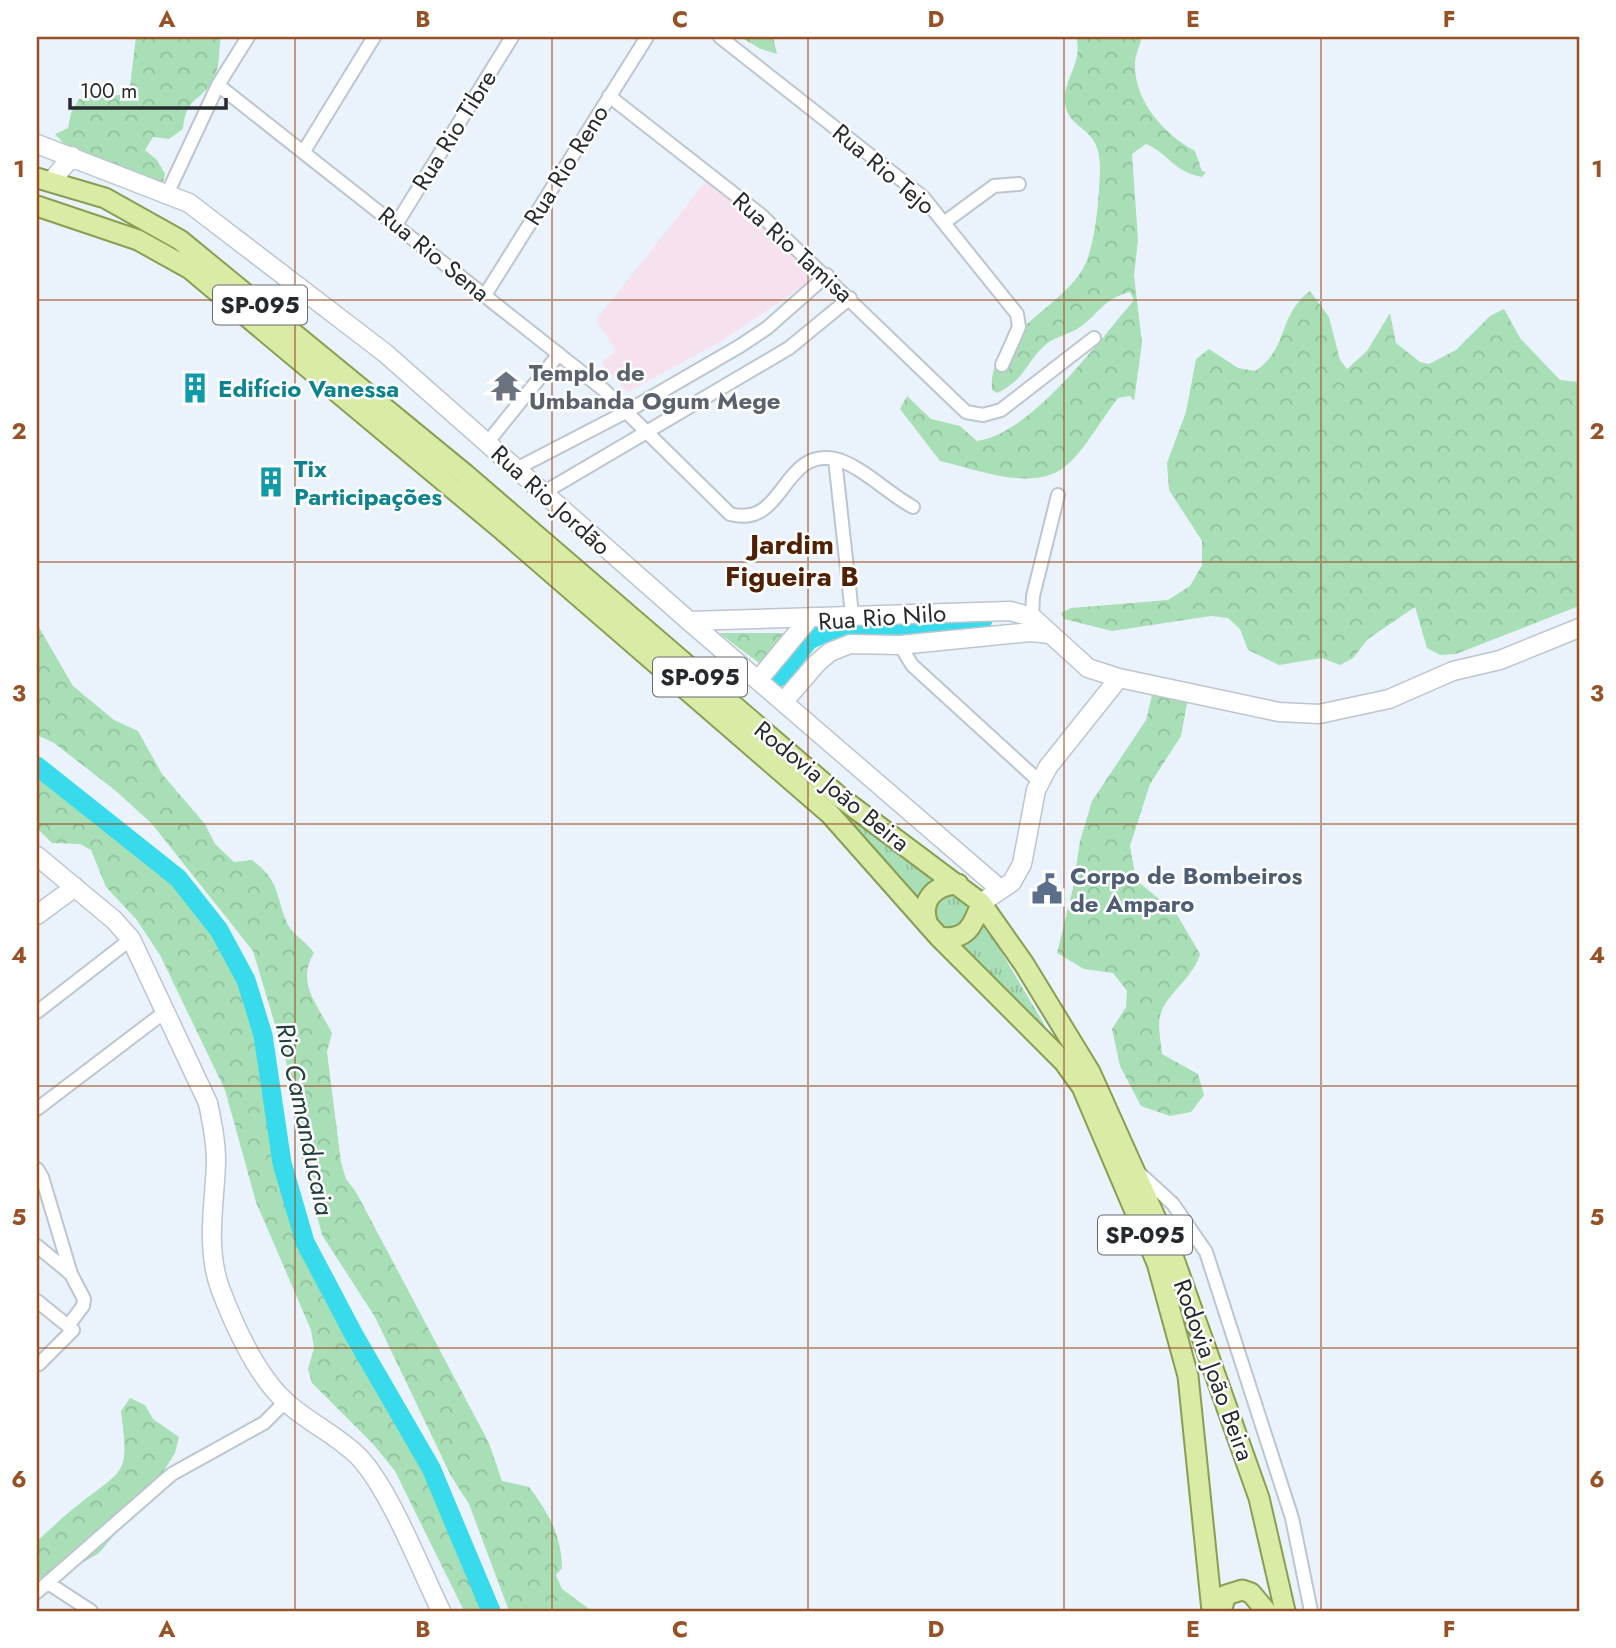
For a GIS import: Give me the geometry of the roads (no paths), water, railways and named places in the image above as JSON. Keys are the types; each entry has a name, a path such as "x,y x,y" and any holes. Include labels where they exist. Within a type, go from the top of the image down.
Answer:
{"main road":[{"name":"Rodovia João Beira","path":"48,178 105,198 180,240 465,474 841,798 981,903 1024,964 1090,1072 1174,1259 1259,1498 1285,1611"},
{"path":"37,204 48,178"},
{"name":"Rodovia João Beira","path":"37,204 138,240 190,269 501,529 830,814 933,931 1064,1062 1082,1087 1157,1263 1188,1376 1212,1611"},
{"path":"958,884 938,888 929,896 925,906 933,931 959,937 968,932 975,924 981,903"},
{"path":"1221,1611 1227,1595 1242,1590 1251,1593 1266,1611"}],"street":[{"path":"168,192 218,85 248,37"},
{"path":"304,151 374,37"},
{"name":"Rua Rio Tibre","path":"397,223 512,37"},
{"name":"Rua Rio Reno","path":"485,295 647,37"},
{"name":"Rua Rio Tejo","path":"720,37 923,197 945,222 1017,314 1019,327 1002,365"},
{"name":"Rua Rio Sena","path":"218,85 397,223 559,354 626,412 730,514 744,518 757,516 769,506 790,477 804,466 817,460 835,459"},
{"name":"Rua Rio Tamisa","path":"609,96 761,215 827,275 966,412 983,415 1001,410 1094,338"},
{"name":"Rua Rio Jordão","path":"37,144 168,192 189,203 386,353 689,621 1000,889"},
{"path":"37,151 45,156 48,178"},
{"path":"48,178 72,156"},
{"path":"945,222 994,186 1019,184"},
{"path":"516,469 626,412 767,328 827,275"},
{"path":"543,493 644,431 789,348 850,298"},
{"path":"487,443 559,354"},
{"path":"835,459 858,470 913,508"},
{"path":"835,459 852,614"},
{"path":"1032,624 1034,596 1058,495"},
{"name":"Rua Rio Nilo","path":"759,679 808,620 852,614 1010,611 1032,624"},
{"path":"689,621 808,620"},
{"path":"784,701 830,652 850,644 900,645 1032,624 1050,634 1088,668 1119,678 1279,712 1319,714 1389,699 1454,671 1500,660 1579,628"},
{"path":"900,645 912,665 1040,782"},
{"path":"981,903 1012,882 1022,864 1040,782 1048,767 1119,678"},
{"path":"41,866 75,887 131,939 208,1103 214,1128 216,1162 211,1210 213,1250 219,1286 259,1367 285,1402 359,1457 379,1484 441,1611"},
{"path":"37,915 75,887"},
{"path":"37,1012 131,939"},
{"path":"37,1109 166,1011"},
{"path":"1132,1166 1173,1204 1206,1252 1292,1518 1311,1611"},
{"path":"39,1175 71,1274 84,1299 83,1306 68,1326"},
{"path":"37,1247 71,1274"},
{"path":"37,1301 73,1330 37,1363"},
{"path":"37,1592 172,1474 264,1423 285,1402"},
{"path":"48,1583 91,1611"}],"waterway":[{"path":"780,677 809,640 831,630 983,620"},
{"name":"Rio Camanducaia","path":"37,766 178,878 219,930 246,980 263,1035 282,1163 305,1242 354,1335 431,1468 491,1611"}],"place":[{"name":"Templo de Umbanda Ogum Mege","path":"506,386"},
{"name":"Edifício Vanessa","path":"195,388"},
{"name":"Tix Participações","path":"271,482"},
{"name":"Corpo de Bombeiros de Amparo","path":"1047,889"}],"district":[{"name":"Jardim Figueira B","path":"792,560"}]}
